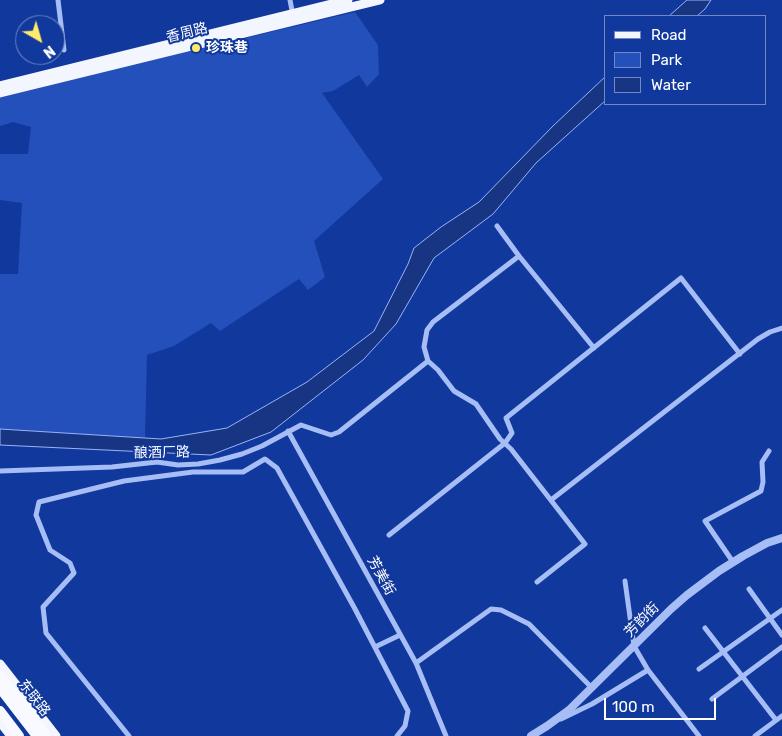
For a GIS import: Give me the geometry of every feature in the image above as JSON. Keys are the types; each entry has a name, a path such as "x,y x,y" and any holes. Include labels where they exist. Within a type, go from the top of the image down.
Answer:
{"highway":[{"name":"东联路","path":"0,676 46,736"},
{"path":"2,694 36,711"},
{"path":"2,694 28,736"},
{"path":"2,694 37,736"},
{"path":"0,711 19,736"}],"main road":[{"name":"香周路","path":"0,93 294,17 348,0"},
{"name":"香周路","path":"0,86 294,17 380,0"},
{"path":"0,664 56,736"},
{"path":"0,722 11,736"}],"street":[{"path":"58,0 60,15"},
{"path":"290,0 294,17"},
{"path":"497,226 594,348"},
{"path":"520,256 432,322 427,330 424,347 428,361 438,370 454,392 476,404 500,439 511,449 585,544 537,582"},
{"path":"389,535 505,444 512,433 506,418 681,278 740,354"},
{"path":"551,500 758,339 782,328"},
{"path":"288,431 301,425 331,435 339,432 428,361"},
{"name":"酿酒厂路","path":"0,471 112,467 157,462 178,465 198,464 242,454 262,446 288,431"},
{"name":"芳美街","path":"288,431 416,663 446,736"},
{"path":"733,562 705,521 761,491 763,482 762,462 769,451"},
{"path":"129,736 46,633 43,607 74,573 70,563 50,550 36,515 39,502 124,481 193,472 243,472 266,459 277,468 408,711 405,726 397,736"},
{"name":"芳韵街","path":"531,736 569,710 671,609 702,583 733,562 782,538"},
{"path":"625,581 634,646 648,670 699,736"},
{"path":"749,590 782,635"},
{"path":"416,663 491,609 501,610 529,624 592,688"},
{"path":"699,670 782,610"},
{"path":"705,628 776,720"},
{"path":"375,647 400,635"},
{"path":"712,699 782,647"},
{"path":"547,726 592,704 648,670"},
{"path":"755,736 782,716"}],"green space":[{"path":"355,12 378,45 379,74 367,87 359,75 333,91 322,93 383,179 314,241 325,277 308,290 299,279 220,331 211,323 174,346 147,355 145,438 0,429 0,274 18,274 22,203 0,200 0,154 28,154 31,127 13,122 0,126 0,96"}],"water":[{"path":"687,0 711,0 698,15 670,15"},
{"path":"604,78 604,102 536,163 493,214 434,258 396,324 363,360 271,432 211,455 0,445 0,429 161,439 227,428 307,382 374,331 408,264 414,248 441,227 479,202 553,126"}],"place":[{"name":"珍珠巷","path":"196,48"}]}
